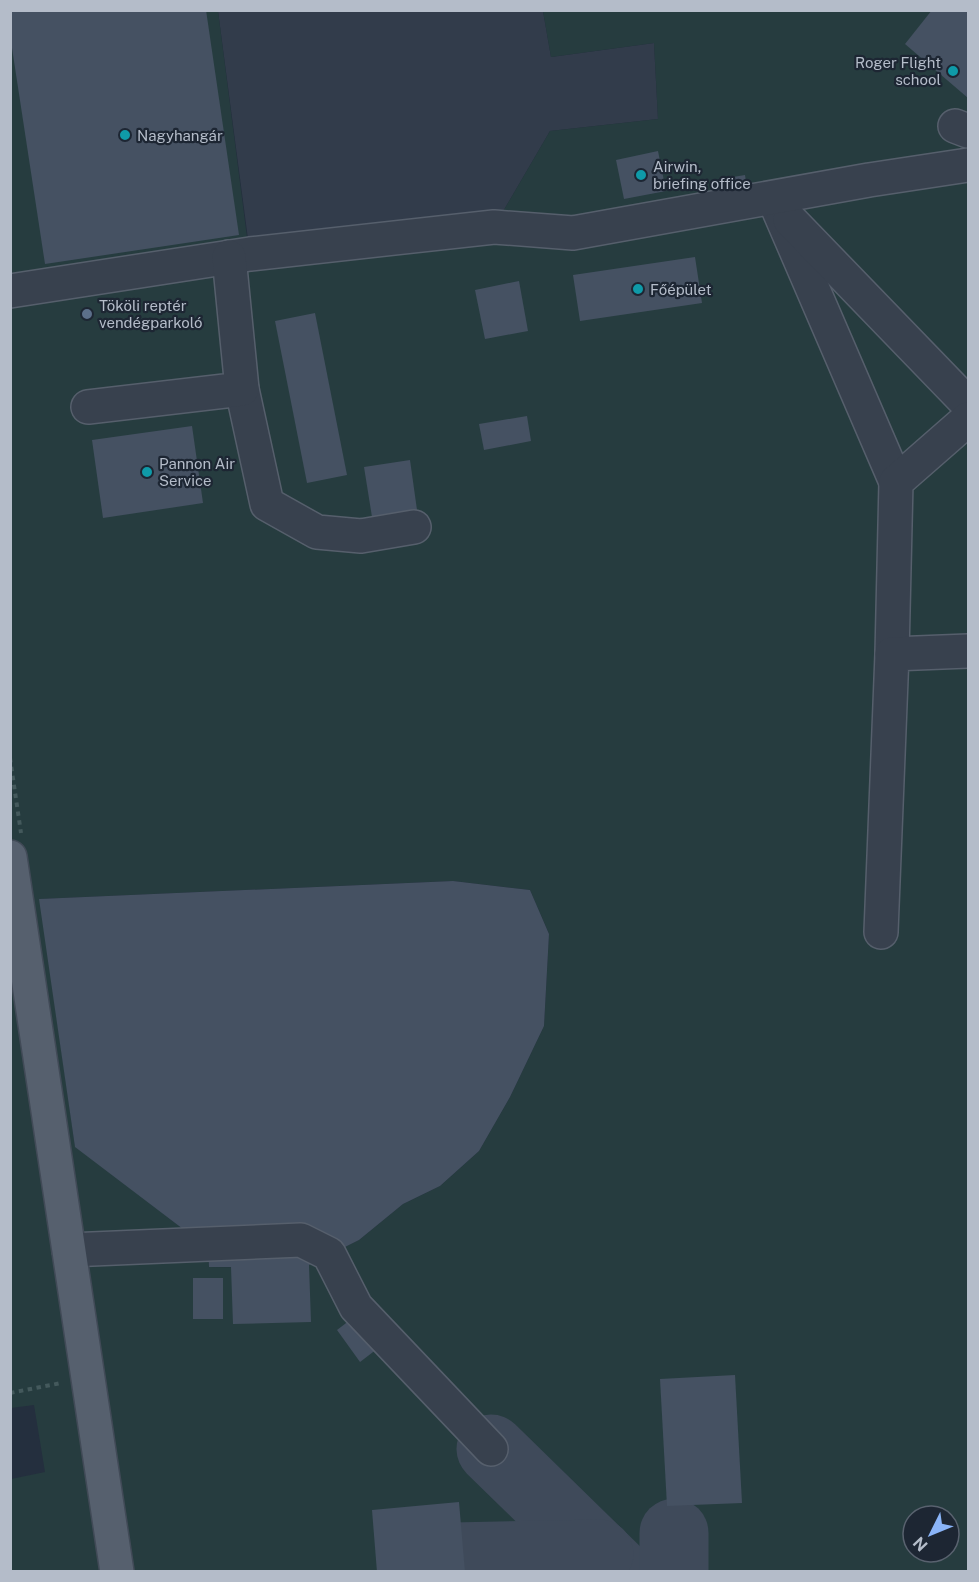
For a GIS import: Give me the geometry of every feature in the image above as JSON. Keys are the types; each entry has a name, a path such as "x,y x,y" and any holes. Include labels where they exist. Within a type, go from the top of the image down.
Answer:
{"main road":[{"path":"10,857 117,1572"}],"lane":[{"path":"10,291 229,257 494,227 573,233 773,202 869,180 969,165"},
{"path":"773,202 969,404"},
{"path":"773,202 896,482 881,932"},
{"path":"229,257 242,389 267,504 317,532 361,536 414,527"},
{"path":"88,407 242,389"},
{"path":"896,482 969,419"},
{"path":"892,654 969,651"},
{"path":"69,1250 301,1239 329,1254 356,1307 491,1449"}],"path":[{"path":"10,1394 88,1377"}],"shaded area":[{"path":"218,11 543,11 551,57 654,43 658,119 550,131 494,227 250,254"}],"green space":[{"path":"11,11 218,11 249,253 494,227 550,131 658,119 654,43 551,57 543,11 968,11 968,1571 11,1571 11,1479 45,1472 34,1405 11,1408","holes":["453,881 530,890 549,934 544,1026 510,1097 479,1151 440,1186 403,1204 359,1240 303,1268 209,1267 208,1248 75,1146 40,899"]}],"building":[{"name":"Nagyhangár","path":"10,10 206,10 239,235 45,264 10,35"},
{"name":"Roger Flight school","path":"932,10 968,10 968,98 905,44"},
{"name":"Airwin, briefing office","path":"658,151 666,191 624,199 616,160"},
{"path":"745,175 747,188 723,191 721,179"},
{"name":"Főépület","path":"695,257 702,303 580,321 573,275"},
{"path":"519,281 528,331 485,339 475,290"},
{"path":"315,313 347,475 307,483 275,321"},
{"path":"527,416 531,441 484,450 479,424"},
{"name":"Pannon Air Service","path":"192,426 203,503 103,518 92,440"},
{"path":"410,460 417,510 372,517 364,467"},
{"path":"453,881 530,890 549,934 544,1026 510,1097 479,1151 440,1186 403,1204 359,1240 309,1265 311,1322 233,1324 231,1267 209,1267 208,1248 75,1147 39,899"},
{"path":"193,1278 223,1278 223,1319 193,1319"},
{"path":"354,1317 377,1349 360,1362 337,1330"},
{"path":"735,1375 742,1503 667,1506 660,1379"},
{"path":"459,1502 465,1572 377,1572 372,1510"}],"taxiway":[{"path":"491,1449 617,1572"},
{"path":"674,1533 674,1572"},
{"path":"453,1557 599,1554"}],"place":[{"name":"Roger Flight school","path":"953,71"},
{"name":"Nagyhangár","path":"125,135"},
{"name":"Airwin, briefing office","path":"641,175"},
{"name":"Főépület","path":"638,289"},
{"name":"Tököli reptér vendégparkoló","path":"87,314"},
{"name":"Pannon Air Service","path":"147,472"}]}
